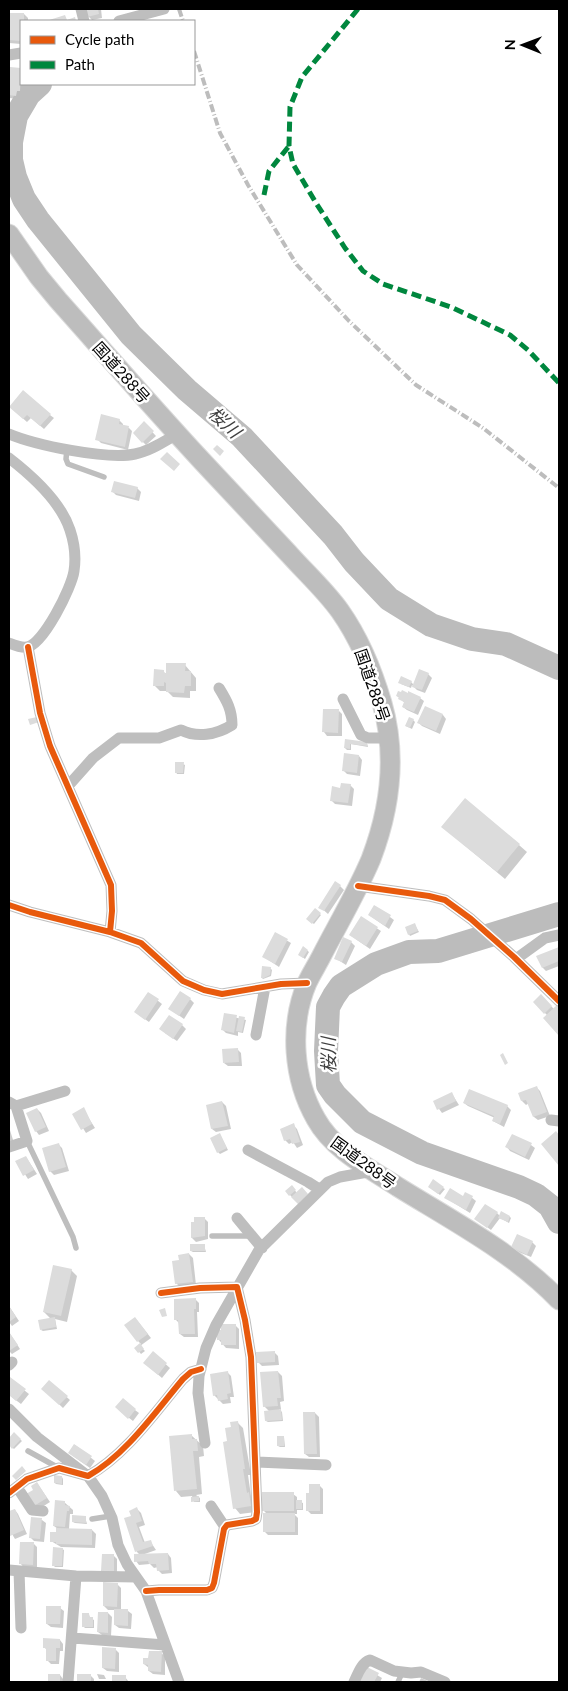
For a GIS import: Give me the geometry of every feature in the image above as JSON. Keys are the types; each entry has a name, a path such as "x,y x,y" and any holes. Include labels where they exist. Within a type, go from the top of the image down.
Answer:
{"highway":[{"name":"国道288号","path":"9,234 39,277 58,300 177,434 330,598 354,634 376,683 383,705 389,738 391,770 384,818 371,859 307,983 300,1007 296,1034 298,1069 304,1092 316,1121 333,1143 517,1264 543,1284 559,1300"}],"street":[{"path":"123,20 160,10"},
{"path":"9,434 18,438 67,449 108,456 146,451 177,434"},
{"path":"9,458 44,489 54,502 70,528 74,548 74,572 61,605 47,629 28,647 19,647 9,643"},
{"path":"28,647 40,712 50,746 111,885 112,911 110,932"},
{"path":"68,786 93,758 119,738 159,738 181,730 190,735 212,734 232,726 232,714 229,704 219,688"},
{"path":"343,699 361,735 368,738 389,738"},
{"path":"358,886 445,900 471,919 559,1001"},
{"path":"9,905 110,932 141,943 183,982 204,990 222,994 296,982 307,983"},
{"path":"515,958 545,938 559,935"},
{"path":"256,1035 265,987"},
{"path":"9,1147 27,1141 12,1104 65,1091"},
{"path":"248,1150 319,1189"},
{"path":"205,1443 198,1393 201,1369 206,1348 216,1325 237,1287 262,1248 319,1189 328,1182 340,1177 373,1171"},
{"path":"237,1218 262,1248"},
{"path":"161,1293 200,1288 237,1287"},
{"path":"225,1527 227,1525 252,1521 256,1519 257,1512 251,1357 237,1287"},
{"path":"42,1511 32,1510 13,1490 33,1476 59,1468 88,1476 97,1471 122,1450 183,1379 191,1372 201,1369"},
{"path":"9,1409 37,1437 88,1476 102,1496 111,1516 118,1545 146,1591 179,1682"},
{"path":"256,1462 326,1465"},
{"path":"146,1591 208,1590 212,1588 225,1527 211,1506"},
{"path":"21,1628 14,1571 76,1576 136,1577"},
{"path":"68,1682 73,1638 76,1576"},
{"path":"73,1638 166,1645"},
{"path":"354,1682 362,1666 368,1660 400,1678 421,1672 445,1682"}],"lane":[{"path":"67,449 66,459 68,464 104,477"},
{"path":"27,1141 73,1237 76,1248"},
{"path":"212,1236 252,1236"},
{"path":"28,1451 59,1468"},
{"path":"92,1519 111,1516"}],"building":[{"path":"85,9 98,9 99,14 87,17"},
{"path":"9,13 24,13 24,20 20,20 20,41 9,40"},
{"path":"65,15 67,20 49,20"},
{"path":"10,67 20,68 20,91 17,91 16,96 9,95"},
{"path":"23,390 51,414 40,426 27,415 23,419 9,407"},
{"path":"101,414 120,419 119,424 129,426 125,447 95,440"},
{"path":"144,421 154,431 142,443 133,433"},
{"path":"217,445 224,451 220,456 213,449"},
{"path":"167,452 180,464 174,471 160,459"},
{"path":"114,481 138,487 135,498 111,492"},
{"path":"166,663 186,663 185,671 191,671 191,686 185,686 184,693 166,692 166,683 164,682 164,686 153,686 154,669 164,670 164,673 166,673"},
{"path":"419,669 429,673 422,690 412,687"},
{"path":"401,676 412,681 409,687 398,683"},
{"path":"402,690 421,697 414,712 402,707 404,702 396,696 398,691 401,692"},
{"path":"425,706 443,714 436,731 417,723"},
{"path":"323,709 339,709 338,733 322,732"},
{"path":"37,717 39,722 30,725 28,719"},
{"path":"409,717 414,719 410,728 405,726"},
{"path":"345,739 367,742 367,746 350,744 350,749 344,748"},
{"path":"344,753 359,755 357,773 342,771"},
{"path":"175,762 184,762 183,773 175,773"},
{"path":"341,783 351,784 348,803 330,801 332,786 340,788"},
{"path":"465,798 520,844 497,872 441,827"},
{"path":"335,881 341,885 324,911 318,908"},
{"path":"374,905 391,915 385,926 368,915"},
{"path":"315,908 321,913 312,924 306,919"},
{"path":"361,916 378,927 366,946 349,935"},
{"path":"415,923 418,931 408,935 405,927"},
{"path":"275,932 288,939 275,964 262,957"},
{"path":"343,937 352,941 342,962 334,959"},
{"path":"303,946 308,950 303,958 298,955"},
{"path":"559,947 559,961 542,968 536,956"},
{"path":"262,966 271,967 270,975 264,978 261,978"},
{"path":"180,991 191,998 179,1016 168,1009"},
{"path":"148,992 159,999 145,1020 134,1012"},
{"path":"541,994 552,1006 544,1014 533,1002"},
{"path":"557,1005 559,1007 559,1036 543,1018"},
{"path":"224,1013 237,1015 234,1033 221,1030"},
{"path":"169,1015 183,1024 173,1039 159,1029"},
{"path":"239,1016 245,1017 242,1032 236,1031"},
{"path":"238,1048 239,1062 223,1063 222,1049"},
{"path":"503,1053 508,1063 505,1065 500,1055"},
{"path":"537,1086 547,1112 533,1117 526,1100 521,1101 518,1093"},
{"path":"469,1089 508,1105 500,1124 492,1121 494,1116 463,1103"},
{"path":"452,1092 456,1101 437,1110 433,1101"},
{"path":"222,1101 228,1126 211,1129 206,1105"},
{"path":"84,1107 92,1124 81,1130 72,1114"},
{"path":"37,1108 46,1127 35,1132 26,1113"},
{"path":"294,1123 300,1142 292,1144 290,1139 284,1141 280,1129"},
{"path":"556,1131 559,1135 559,1166 541,1144"},
{"path":"220,1133 227,1148 217,1153 210,1138"},
{"path":"512,1134 532,1143 525,1157 505,1147"},
{"path":"59,1143 66,1167 49,1172 42,1148"},
{"path":"26,1156 34,1170 23,1176 15,1161"},
{"path":"433,1179 444,1187 438,1194 428,1187"},
{"path":"292,1185 296,1190 289,1196 285,1191"},
{"path":"302,1187 308,1194 298,1204 291,1197"},
{"path":"450,1188 463,1196 465,1192 473,1196 466,1210 444,1198"},
{"path":"485,1204 498,1212 487,1228 474,1219"},
{"path":"501,1211 510,1216 508,1222 498,1218"},
{"path":"194,1217 205,1217 205,1236 191,1238 191,1222 194,1222"},
{"path":"517,1234 533,1241 527,1255 511,1247"},
{"path":"190,1244 205,1244 205,1251 190,1251"},
{"path":"189,1253 193,1282 175,1284 172,1261 179,1260 178,1255"},
{"path":"53,1265 72,1269 61,1316 43,1312"},
{"path":"196,1298 196,1309 194,1309 195,1334 179,1334 178,1320 174,1320 174,1299"},
{"path":"9,1306 16,1317 9,1322"},
{"path":"165,1308 167,1316 162,1317 159,1310"},
{"path":"55,1317 56,1327 40,1330 38,1320"},
{"path":"135,1317 148,1334 137,1342 124,1325"},
{"path":"221,1324 236,1324 236,1345 221,1345 221,1340 217,1340 217,1330 221,1330"},
{"path":"9,1332 18,1345 9,1351"},
{"path":"140,1343 144,1349 138,1353 134,1348"},
{"path":"153,1351 167,1363 158,1375 143,1363"},
{"path":"275,1351 275,1362 257,1363 256,1352"},
{"path":"228,1371 231,1393 227,1394 228,1399 218,1401 217,1395 213,1396 210,1374"},
{"path":"278,1371 281,1398 277,1398 278,1406 263,1407 260,1372"},
{"path":"10,1377 26,1389 16,1401 9,1395"},
{"path":"49,1380 68,1396 59,1405 41,1389"},
{"path":"123,1398 136,1409 128,1419 115,1407"},
{"path":"281,1409 282,1420 265,1421 264,1411"},
{"path":"303,1412 315,1412 317,1454 304,1454"},
{"path":"238,1421 245,1469 243,1469 251,1506 233,1509 223,1442 227,1441 225,1428 231,1427 230,1422"},
{"path":"14,1432 21,1439 12,1449 9,1445 9,1438"},
{"path":"192,1434 192,1439 197,1439 198,1451 193,1451 197,1489 174,1491 169,1436"},
{"path":"277,1436 284,1436 284,1446 277,1446"},
{"path":"74,1444 92,1456 86,1465 68,1453"},
{"path":"22,1466 26,1471 16,1480 12,1476"},
{"path":"54,1475 62,1476 62,1484 54,1483"},
{"path":"37,1482 47,1498 34,1506 26,1494 33,1490 31,1486"},
{"path":"309,1484 320,1484 320,1511 306,1511 306,1493 309,1493"},
{"path":"262,1492 294,1492 294,1511 262,1511"},
{"path":"199,1496 199,1501 191,1502 191,1497"},
{"path":"55,1500 65,1501 65,1505 70,1506 69,1511 67,1511 65,1527 53,1526"},
{"path":"296,1500 302,1500 302,1509 296,1509"},
{"path":"137,1507 142,1521 136,1523 143,1542 151,1540 153,1546 135,1552 124,1518 131,1516 129,1511"},
{"path":"15,1509 24,1530 10,1536 9,1511"},
{"path":"263,1513 295,1513 295,1532 263,1532"},
{"path":"72,1515 86,1516 86,1523 72,1522"},
{"path":"31,1517 42,1518 40,1539 29,1538"},
{"path":"56,1528 92,1529 92,1545 56,1544 56,1542 50,1542 50,1532 56,1532"},
{"path":"20,1542 34,1542 33,1565 19,1564"},
{"path":"53,1547 63,1548 62,1566 52,1566"},
{"path":"168,1553 169,1570 157,1571 156,1564 149,1564 148,1561 134,1562 134,1554"},
{"path":"102,1554 114,1554 114,1571 101,1571"},
{"path":"103,1582 118,1583 117,1607 103,1606"},
{"path":"46,1606 61,1606 60,1624 46,1624"},
{"path":"114,1609 128,1609 128,1626 114,1625"},
{"path":"98,1612 108,1612 108,1633 97,1632"},
{"path":"82,1613 89,1613 89,1617 93,1617 93,1627 82,1627"},
{"path":"43,1638 60,1639 60,1648 56,1648 56,1661 46,1661 46,1648 43,1648"},
{"path":"102,1647 116,1648 115,1669 102,1668"},
{"path":"149,1651 162,1651 161,1672 148,1671 148,1665 143,1664 143,1658 148,1658"},
{"path":"367,1667 379,1673 374,1682 359,1682"},
{"path":"48,1674 60,1674 60,1682 48,1682"},
{"path":"77,1674 91,1674 91,1682 77,1682"},
{"path":"112,1675 126,1675 126,1682 112,1682"}],"waterway":[{"name":"桜川","path":"39,85 29,94 16,116 11,142 11,160 15,177 24,199 38,220 131,335 187,390 242,437 333,535 354,562 389,599 431,625 472,639 506,644 559,668"},
{"name":"桜川","path":"559,914 438,951 409,952 376,964 341,986 334,996 328,1007 326,1051 328,1085 335,1095 362,1122 422,1153 519,1187 536,1195 550,1206 559,1222"}],"railway":[{"path":"179,9 183,20"},
{"path":"195,54 220,133 248,185 297,265 349,321 416,385 483,428 559,488"}],"marked path":[{"path":"358,9 302,77 290,107 289,146 293,164 345,248 363,271 383,284 451,307 510,335 528,350 559,383"},
{"path":"264,195 269,171 289,146"}],"cycle path":[{"path":"28,647 40,713 50,746 111,885 112,911 110,932"},
{"path":"358,886 445,900 471,919 514,957 559,1001"},
{"path":"9,905 110,932 141,943 183,981 204,990 222,994 281,984 307,983"},
{"path":"146,1591 207,1590 212,1588 224,1529 227,1525 256,1519 257,1512 251,1357 237,1287 200,1288 161,1293"},
{"path":"9,1493 27,1479 59,1468 88,1476 102,1467 140,1432 183,1379 191,1372 201,1369"}]}
